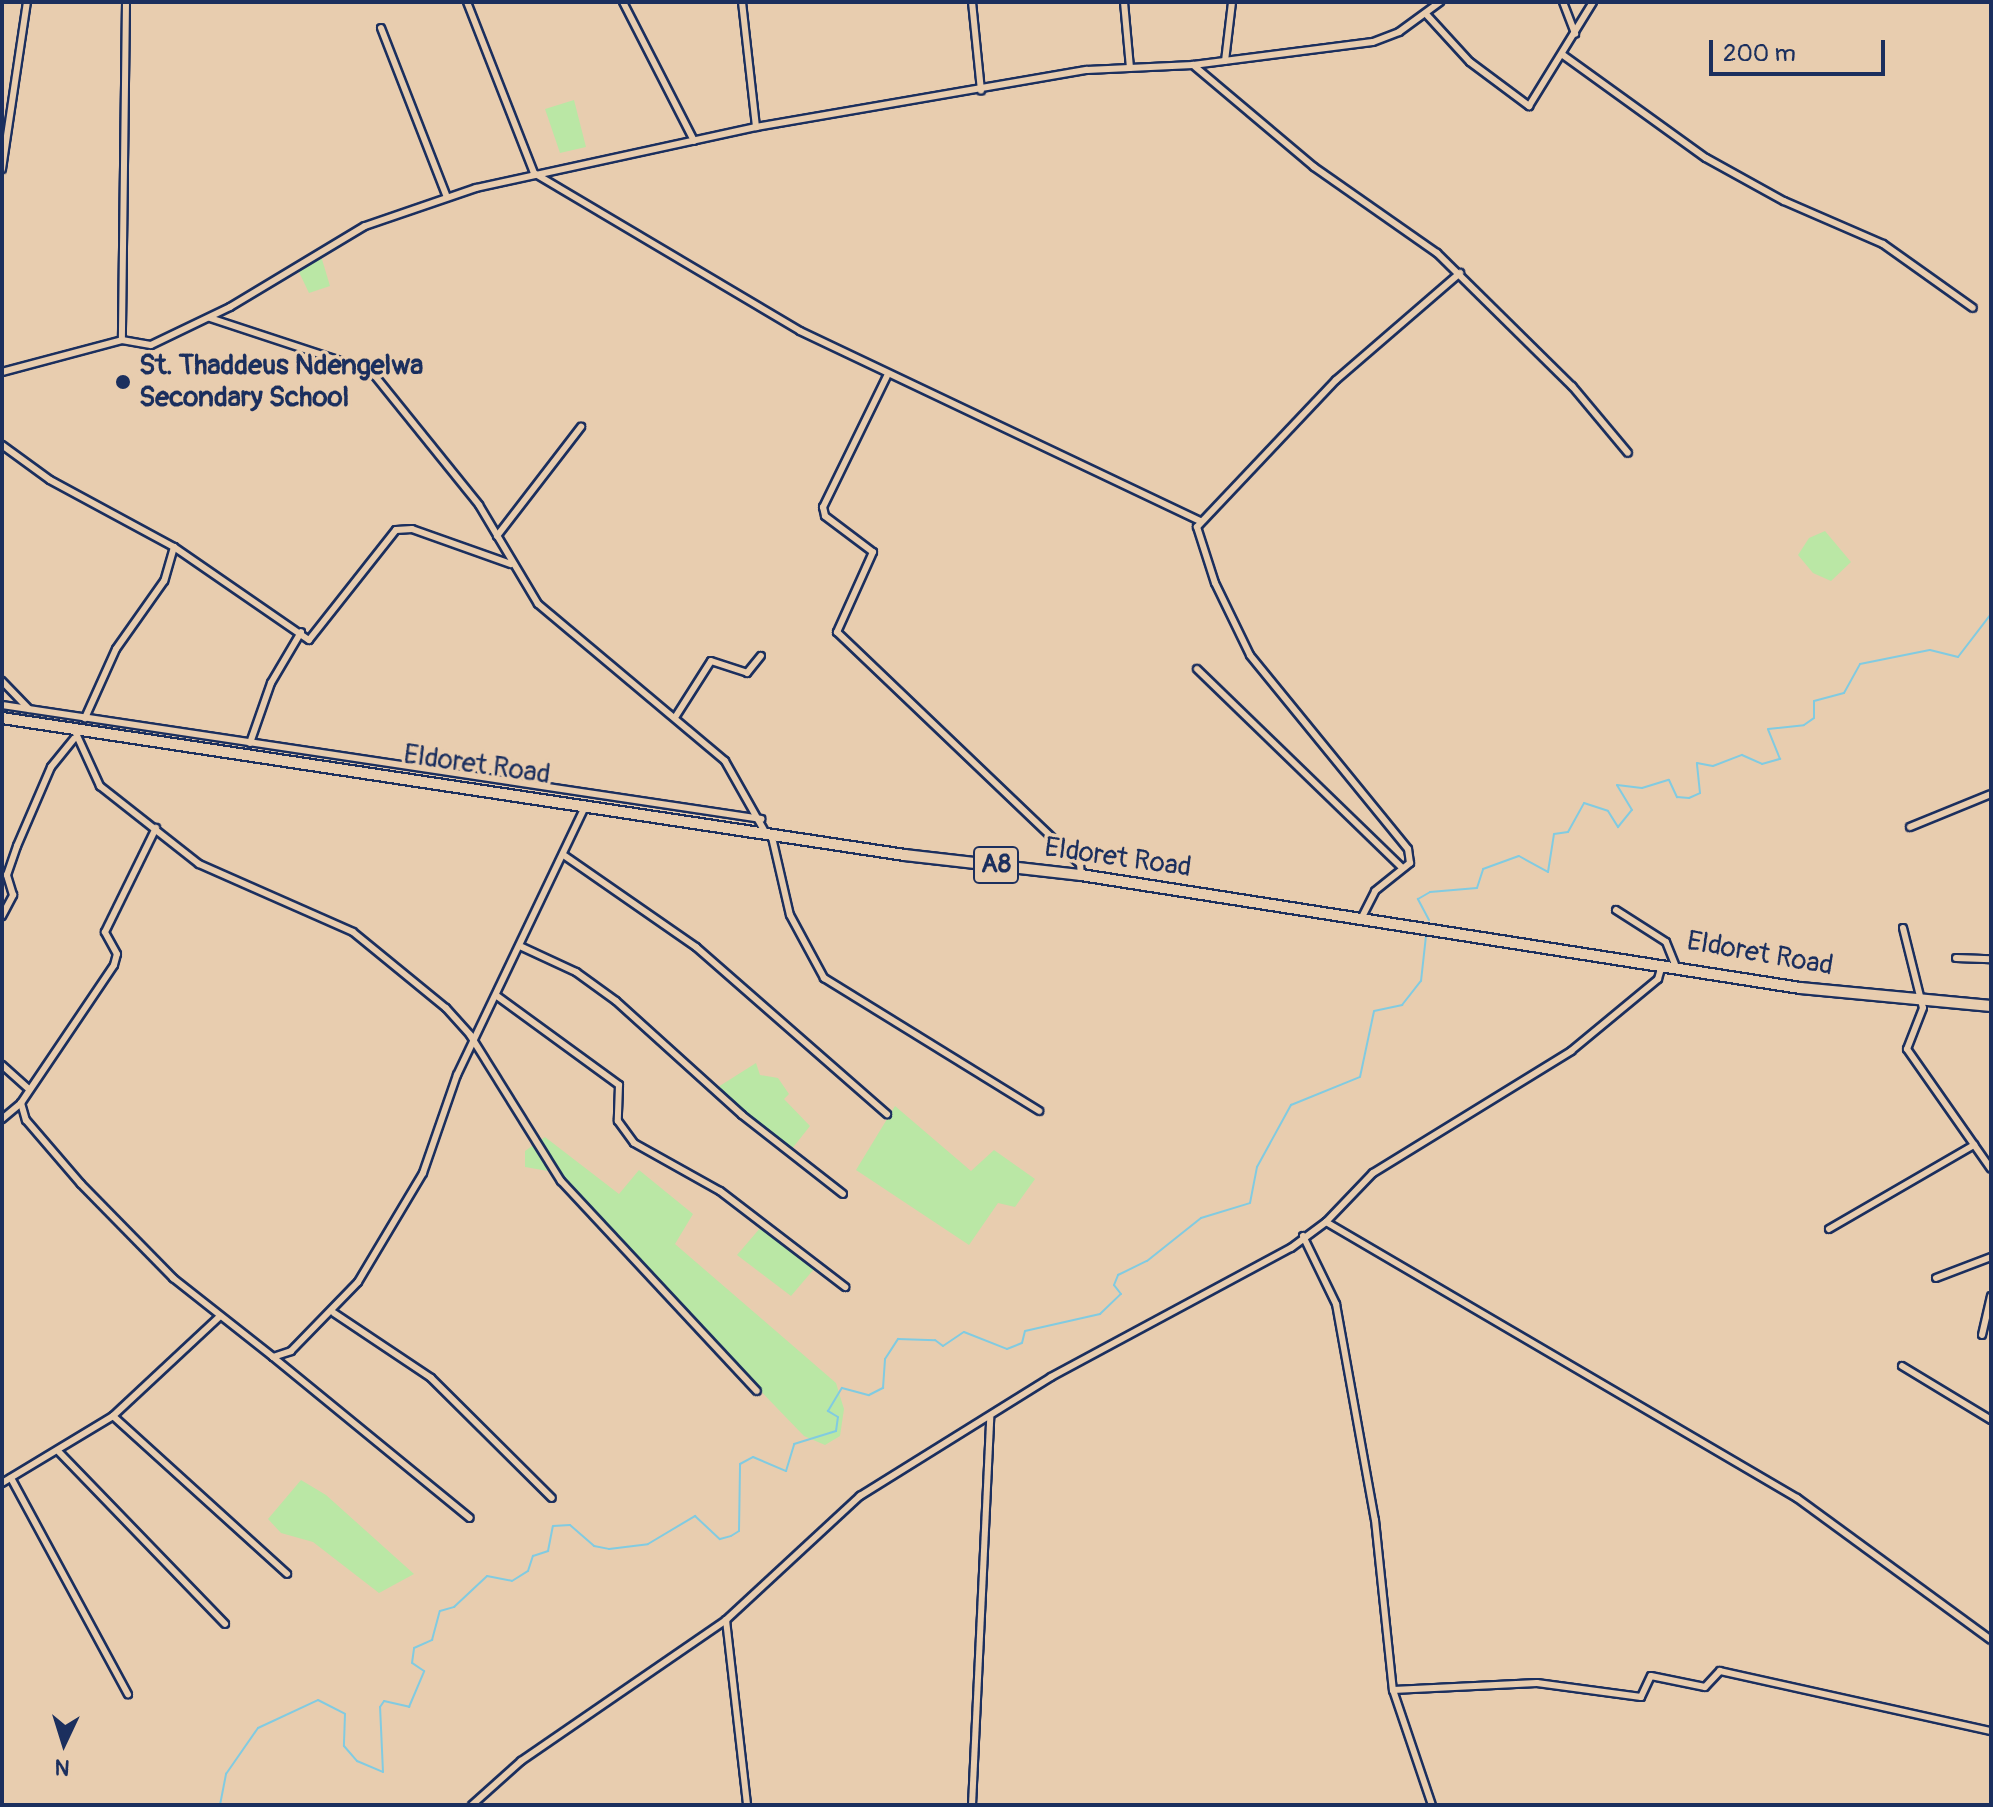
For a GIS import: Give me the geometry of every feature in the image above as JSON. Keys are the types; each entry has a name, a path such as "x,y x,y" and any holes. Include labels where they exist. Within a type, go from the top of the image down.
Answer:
{"highway":[{"name":"Eldoret Road","path":"2,718 77,733 1081,875 1675,964 1800,988 1991,1006"}],"street":[{"path":"2,169 27,2"},
{"path":"122,340 126,2"},
{"path":"467,2 534,173 887,376 1201,521"},
{"path":"623,2 694,141"},
{"path":"742,2 756,127"},
{"path":"972,2 981,91"},
{"path":"1124,2 1130,68"},
{"path":"1225,61 1232,2"},
{"path":"2,372 122,340 160,344 210,318 365,226 447,197 534,173 756,127 981,91 1130,68 1193,65 1373,42 1426,14 1440,2"},
{"path":"1563,2 1575,34"},
{"path":"1426,14 1470,62 1529,106 1593,2"},
{"path":"381,28 447,197"},
{"path":"1563,55 1706,158 1883,244 1973,308"},
{"path":"1193,65 1314,167 1414,232 1460,273 1628,453"},
{"path":"1361,919 1375,891 1411,860 1408,849 1242,643 1196,530 1201,521 1336,380 1460,273"},
{"path":"210,318 371,371 497,536 511,564 548,614 629,685 676,716 733,772 768,832 790,915 824,978 1039,1111"},
{"path":"887,376 823,507 825,516 873,552 835,628 1080,864 1081,875"},
{"path":"497,536 581,427"},
{"path":"2,445 50,480 174,547 301,632 306,640 317,636 396,530 412,529 511,564"},
{"path":"2,916 13,895 7,875 51,767 77,733 116,649 164,581 174,547"},
{"path":"250,743 271,683 301,632"},
{"path":"676,716 711,661 747,673 761,656"},
{"path":"1197,669 1402,868"},
{"path":"2,681 29,709"},
{"path":"2,705 761,819"},
{"path":"77,733 100,786 216,875 368,941 446,1008 473,1041 561,1181 757,1391"},
{"path":"1910,827 1991,794"},
{"path":"273,1357 304,1342 334,1313 373,1261 423,1173 473,1041 522,947 586,805"},
{"path":"2,1119 21,1103 117,960 105,932 156,828"},
{"path":"565,856 696,947 887,1114"},
{"path":"1616,910 1666,942 1675,964"},
{"path":"1903,928 1922,1001 1921,1027 1907,1049 1991,1169"},
{"path":"522,947 576,972 616,1001 742,1115 843,1194"},
{"path":"1956,958 1991,959"},
{"path":"472,1805 521,1761 726,1620 860,1496 1326,1222 1373,1173 1571,1051 1658,979 1663,963"},
{"path":"497,996 619,1085 618,1121 634,1143 720,1191 845,1287"},
{"path":"2,1065 29,1089"},
{"path":"21,1103 26,1120 102,1208 219,1317 273,1357 470,1518"},
{"path":"1829,1229 1974,1145"},
{"path":"1326,1222 1797,1498 1991,1640"},
{"path":"1303,1236 1336,1304 1375,1520 1393,1690 1432,1805"},
{"path":"1936,1278 1991,1257"},
{"path":"1982,1335 1991,1296"},
{"path":"334,1313 431,1378 552,1498"},
{"path":"2,1483 59,1452 113,1416 219,1317"},
{"path":"1902,1366 1991,1420"},
{"path":"113,1416 287,1574"},
{"path":"972,1805 990,1417"},
{"path":"59,1452 225,1624"},
{"path":"11,1478 128,1694"},
{"path":"726,1620 747,1805"},
{"path":"1393,1690 1537,1683 1641,1697 1651,1676 1705,1687 1720,1671 1991,1731"}],"green space":[{"path":"574,100 586,147 560,153 545,109"},
{"path":"321,256 330,286 309,293 298,270"},
{"path":"1825,531 1851,562 1831,581 1813,573 1798,555 1809,538"},
{"path":"756,1063 760,1075 778,1078 789,1094 784,1099 810,1126 791,1150 718,1087"},
{"path":"895,1106 971,1171 994,1150 1035,1179 1015,1207 998,1203 969,1245 856,1170"},
{"path":"545,1137 619,1194 639,1170 693,1214 675,1244 836,1383 844,1409 840,1436 825,1445 804,1436 548,1171 525,1167 525,1151"},
{"path":"761,1227 814,1269 791,1296 737,1255"},
{"path":"301,1480 326,1495 414,1574 379,1593 313,1542 281,1533 268,1519"}],"waterway":[{"path":"1429,920 1418,899 1430,892 1477,888 1483,869 1519,856 1548,872 1554,834 1568,832 1584,803 1608,811 1618,827 1632,810 1617,785 1642,788 1669,780 1677,797 1689,798 1700,793 1697,763 1713,766 1742,755 1762,764 1780,759 1768,729 1804,725 1814,718 1814,701 1844,693 1860,664 1930,650 1958,657 1991,614"},
{"path":"220,1805 226,1774 258,1728 318,1700 345,1714 344,1746 357,1761 383,1772 380,1707 384,1701 409,1707 424,1671 412,1663 414,1648 432,1640 440,1611 454,1607 487,1576 512,1581 528,1571 533,1556 548,1551 553,1526 570,1525 594,1546 609,1549 648,1544 695,1516 720,1539 731,1536 739,1531 740,1464 753,1457 786,1471 794,1444 836,1431 838,1417 828,1411 842,1388 869,1395 883,1388 885,1359 898,1339 935,1340 943,1346 964,1332 1007,1349 1022,1343 1025,1331 1100,1314 1121,1294 1114,1285 1118,1275 1147,1261 1201,1218 1250,1203 1257,1167 1291,1105 1360,1077 1374,1011 1402,1005 1421,981 1426,936"}],"place":[{"name":"St. Thaddeus Ndengelwa Secondary School","path":"123,382"}]}
